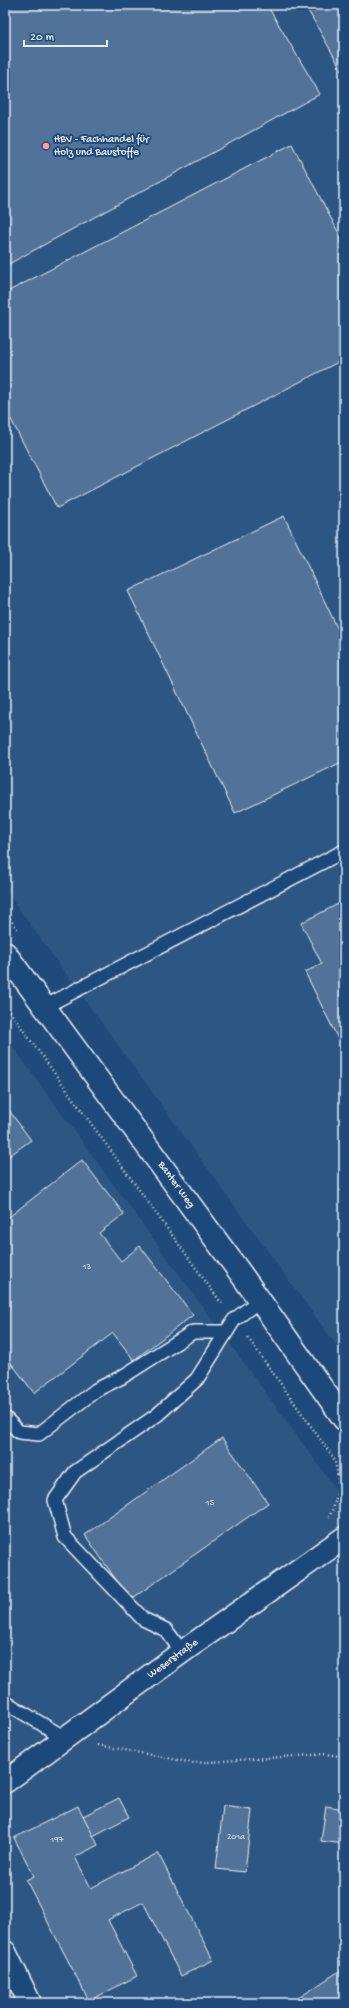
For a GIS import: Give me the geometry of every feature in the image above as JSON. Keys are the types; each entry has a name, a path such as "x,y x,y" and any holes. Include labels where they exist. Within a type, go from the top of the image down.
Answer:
{"street":[{"name":"Banter Weg","path":"5,953 260,1300 344,1419"},
{"name":"Weserstraße","path":"5,1782 182,1652 344,1538"},
{"path":"5,1952 30,2003"}],"lane":[{"path":"44,1007 344,851"},
{"path":"182,1652 166,1630 143,1619 65,1537 54,1500 75,1472 157,1415 197,1379 234,1320 260,1300"},
{"path":"5,1418 19,1432 40,1434 96,1390 122,1377 193,1332 226,1332"},
{"path":"5,1702 65,1738"}],"path":[{"path":"5,1005 333,1457 337,1467 339,1479 334,1508 328,1519"},
{"path":"65,1738 194,1763 326,1754 344,1756"}],"shaded area":[{"path":"5,5 344,5 344,1356 5,890"},
{"path":"5,1036 344,1500 344,2003 13,2003 5,1990"}],"building":[{"path":"5,5 267,5 320,94 5,266"},
{"path":"305,5 344,5 344,74"},
{"path":"292,144 344,243 344,359 57,508 5,408 5,293"},
{"path":"284,516 344,642 344,761 235,813 128,591"},
{"path":"344,901 344,1051 305,972 322,964 301,923"},
{"path":"5,1105 31,1140 5,1159"},
{"path":"82,1160 124,1214 99,1233 121,1261 140,1246 193,1315 134,1360 113,1333 34,1393 5,1355 5,1220"},
{"path":"5,1357 13,1367 5,1373"},
{"path":"222,1438 268,1503 130,1600 85,1535"},
{"path":"119,1798 129,1817 93,1836 83,1816"},
{"path":"78,1806 98,1845 75,1857 91,1888 158,1853 213,1960 181,1976 143,1902 108,1920 137,1976 89,2001 26,1880 34,1876 14,1838"},
{"path":"223,1806 252,1810 245,1872 216,1869"},
{"path":"326,1806 344,1809 344,1844 321,1841"},
{"path":"344,1968 344,2003 291,2003"}],"place":[{"name":"HBV - Fachhandel für Holz und Baustoffe","path":"46,146"}]}
